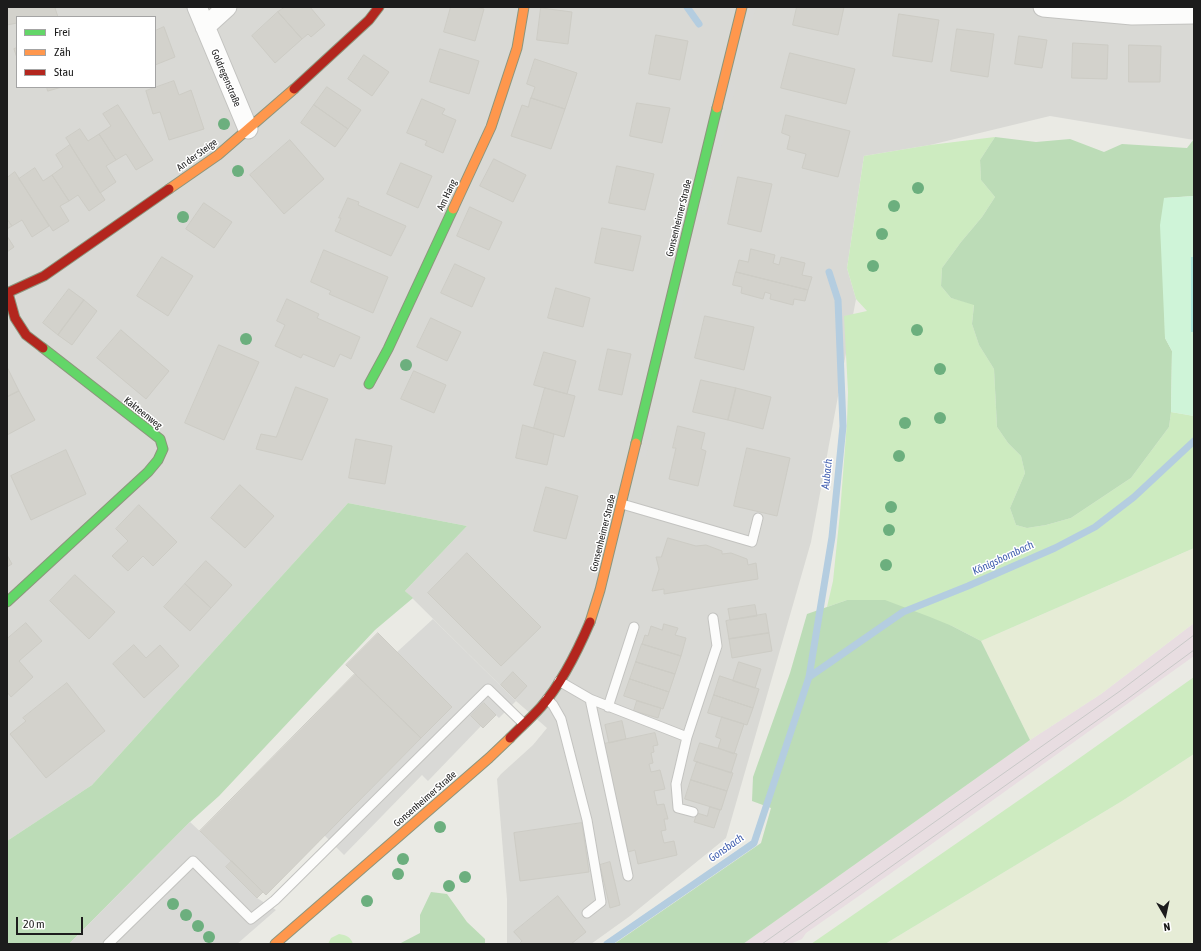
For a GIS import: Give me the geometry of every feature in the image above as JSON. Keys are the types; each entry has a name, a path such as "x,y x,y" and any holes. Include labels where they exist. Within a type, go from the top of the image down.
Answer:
{"street":[{"name":"Goldregenstraße","path":"197,7 248,129"},
{"path":"205,27 227,7"},
{"name":"An der Steige","path":"7,293 44,276 218,155 286,96 358,30 380,7"},
{"name":"Am Hang","path":"369,384 388,349 491,127 517,48 524,7"},
{"name":"Gonsenheimer Straße","path":"275,944 489,758 524,724 547,699 579,647 592,616 622,504 742,7"},
{"path":"1043,7 1132,15 1194,14"},
{"name":"Kakteenweg","path":"7,293 15,318 26,335 160,439 163,449 158,460 148,472 7,602"}],"lane":[{"path":"622,504 752,542 758,518"},
{"path":"693,812 678,808 676,784 686,737 717,646 713,618"},
{"path":"608,707 634,627"},
{"path":"559,681 590,699 608,707 686,737"},
{"path":"108,944 193,861 251,919 275,900 488,689 524,724"},
{"path":"547,699 553,705 561,719 587,820 601,902 587,913"},
{"path":"590,699 628,876"}],"shaded area":[{"path":"7,7 1194,7 1194,140 1050,116 930,145 864,156 847,268 856,299 811,542 726,838 630,916 591,944 507,944 507,899 497,779 533,745 547,728 516,701 405,591 467,526 348,503 92,785 7,841"},
{"path":"748,7 756,7 748,36 741,34"},
{"path":"730,83 736,85 719,157 712,155"},
{"path":"707,175 714,177 705,215 699,214"},
{"path":"1191,257 1194,257 1194,332 1191,332"},
{"path":"683,274 689,275 681,312 675,310"},
{"path":"647,425 653,427 646,458 639,456"},
{"path":"433,619 516,701 499,718 484,703 481,726 428,781 422,775 344,855 324,835 452,707 397,652"},
{"path":"1194,623 1194,656 806,933 802,939 790,944 743,944 1030,740 1101,694"},
{"path":"190,822 232,861 257,898 276,910 237,944 69,944"}],"green space":[{"path":"995,137 980,160 981,180 995,197 982,217 942,268 941,286 951,298 974,304 972,324 979,345 994,369 997,427 1008,443 1021,456 1025,473 1010,508 1016,525 1027,528 1046,525 1071,518 1131,478 1169,427 1171,412 1194,416 1194,548 981,641 952,626 847,600 827,607 833,581 847,422 848,392 844,316 867,311 856,299 847,268 864,156 930,145"},
{"path":"995,137 1036,142 1070,139 1104,152 1122,144 1187,148 1194,139 1194,196 1164,198 1165,338 1172,351 1171,412 1169,427 1131,478 1071,518 1046,525 1027,528 1016,525 1010,508 1025,473 1021,456 1008,443 997,427 994,369 979,345 972,324 974,305 951,298 941,286 942,268 982,217 995,197 981,180 980,160"},
{"path":"1194,196 1194,416 1171,412 1172,351 1165,338 1160,225 1164,198"},
{"path":"348,503 467,526 405,591 413,598 375,630 219,796 190,822 69,944 7,944 7,841 92,785"},
{"path":"1194,548 1194,623 1101,694 1030,740 981,641"},
{"path":"847,600 885,600 952,626 981,641 1030,740 743,944 614,944 761,843 771,808 752,801 753,777 790,673 807,614"},
{"path":"1194,677 1194,754 1122,801 885,944 811,944 1064,769"},
{"path":"1194,754 1194,944 885,944 1122,801"},
{"path":"431,892 447,894 467,922 485,939 485,944 399,944 420,933 420,915"},
{"path":"339,934 348,937 353,944 328,944 331,938"}],"building":[{"path":"7,7 59,7 55,8 58,16 16,16 16,23 7,25"},
{"path":"285,7 310,7 325,25 311,37 308,34 302,39 278,12"},
{"path":"451,7 475,7 484,9 475,41 444,32"},
{"path":"797,7 844,7 838,35 793,25"},
{"path":"541,8 572,12 568,44 537,40"},
{"path":"278,12 302,39 275,63 252,36"},
{"path":"899,14 939,20 932,62 893,56"},
{"path":"164,27 175,57 156,65 156,31"},
{"path":"957,29 994,34 988,77 951,71"},
{"path":"656,35 688,41 680,80 649,74"},
{"path":"1019,36 1047,40 1042,68 1015,64"},
{"path":"1073,43 1108,45 1107,79 1072,78"},
{"path":"1129,45 1161,46 1160,82 1129,82"},
{"path":"440,49 479,61 469,94 430,82"},
{"path":"790,53 855,69 846,104 781,88"},
{"path":"364,55 389,72 372,96 348,79"},
{"path":"535,59 577,73 565,109 531,98 535,87 527,84"},
{"path":"174,81 179,95 191,90 204,129 169,140 160,112 153,114 146,91"},
{"path":"327,87 361,110 348,129 314,105"},
{"path":"47,88 58,88 48,91"},
{"path":"531,98 565,109 551,149 511,136 522,105 528,107"},
{"path":"422,99 445,109 442,114 456,120 443,153 425,145 427,141 407,133"},
{"path":"637,103 670,108 662,143 630,136"},
{"path":"118,105 153,160 136,170 126,154 116,160 99,134 111,126 103,114"},
{"path":"314,105 348,129 335,147 301,123"},
{"path":"786,115 850,131 838,177 802,168 806,154 787,149 790,136 782,133"},
{"path":"80,129 88,141 99,134 116,160 106,166 116,182 100,193 66,138"},
{"path":"290,140 324,179 284,214 250,175"},
{"path":"70,145 105,200 89,211 78,195 69,201 52,175 63,167 56,155"},
{"path":"494,159 526,175 513,202 480,186"},
{"path":"401,163 432,176 418,208 387,194"},
{"path":"617,166 654,174 645,210 609,203"},
{"path":"35,168 43,181 52,175 69,201 60,206 69,221 53,231 19,179"},
{"path":"15,172 49,226 32,237 22,220 12,226 7,219 7,178"},
{"path":"738,177 772,184 761,232 728,224"},
{"path":"348,198 359,202 358,205 406,226 391,256 335,231"},
{"path":"204,203 232,222 214,248 186,229"},
{"path":"470,207 502,222 489,250 457,236"},
{"path":"7,219 12,226 7,229"},
{"path":"602,228 641,236 633,271 595,263"},
{"path":"7,236 14,247 7,252"},
{"path":"751,249 775,255 773,263 779,265 781,257 805,263 802,275 812,277 808,290 736,272 739,260 748,262"},
{"path":"324,250 388,277 373,313 329,294 331,291 311,282"},
{"path":"162,257 193,276 168,316 137,296"},
{"path":"455,264 485,278 472,307 441,293"},
{"path":"736,272 808,290 805,301 794,299 793,305 770,299 771,294 765,292 763,299 741,293 742,287 733,285"},
{"path":"556,288 590,298 583,327 548,318"},
{"path":"69,289 84,300 58,335 43,323"},
{"path":"287,299 319,314 317,318 360,337 351,359 340,354 334,367 303,354 301,358 275,346 285,325 277,321"},
{"path":"84,300 97,311 72,345 58,335"},
{"path":"705,316 754,327 744,370 695,358"},
{"path":"431,318 461,332 447,361 417,347"},
{"path":"121,330 169,371 146,399 97,358"},
{"path":"219,345 259,362 224,440 185,423"},
{"path":"608,349 631,354 622,395 599,390"},
{"path":"544,352 576,361 567,394 534,385"},
{"path":"7,367 19,391 7,397"},
{"path":"414,371 446,385 434,413 401,399"},
{"path":"701,380 736,388 728,420 693,412"},
{"path":"296,387 328,399 302,460 256,449 261,434 276,437"},
{"path":"545,388 575,396 564,437 534,428"},
{"path":"736,388 771,397 763,429 728,420"},
{"path":"19,391 35,420 7,435 7,397"},
{"path":"523,425 554,434 547,465 516,458"},
{"path":"678,426 705,433 701,449 706,451 698,486 669,479 676,448 673,448"},
{"path":"356,439 392,446 385,484 349,478"},
{"path":"747,448 790,458 777,516 734,506"},
{"path":"66,450 86,494 31,520 11,476"},
{"path":"240,485 274,516 245,548 211,518"},
{"path":"546,487 578,496 566,539 534,531"},
{"path":"139,505 177,542 153,566 143,556 128,571 112,556 128,541 116,529"},
{"path":"668,538 696,546 706,545 722,551 722,554 731,553 747,559 748,565 756,563 758,579 664,594 664,589 652,591 659,569 656,557 661,557"},
{"path":"467,553 541,627 501,666 428,593"},
{"path":"7,555 12,564 7,567"},
{"path":"206,561 232,585 211,608 185,584"},
{"path":"75,575 115,612 89,639 50,601"},
{"path":"185,584 211,608 190,631 164,607"},
{"path":"755,605 757,616 730,620 728,609"},
{"path":"766,614 769,633 729,639 726,621"},
{"path":"26,623 42,641 19,661 33,677 11,697 7,692 7,639"},
{"path":"664,624 678,628 675,635 686,638 681,656 642,644 645,635 648,636 651,626 662,630"},
{"path":"378,633 452,707 421,738 346,665"},
{"path":"769,633 772,651 732,658 729,639"},
{"path":"642,644 681,656 675,674 636,662"},
{"path":"134,645 146,658 160,645 179,666 144,698 113,664"},
{"path":"636,662 675,674 669,692 630,679"},
{"path":"739,662 761,669 755,688 733,681"},
{"path":"513,672 527,686 515,699 501,685"},
{"path":"355,674 421,738 266,895 200,831"},
{"path":"720,676 759,689 753,708 714,695"},
{"path":"630,679 669,692 663,709 624,696"},
{"path":"67,683 105,731 46,778 10,734 26,721 23,718"},
{"path":"714,695 753,708 747,725 708,713"},
{"path":"637,701 661,708 658,718 634,711"},
{"path":"484,703 496,715 483,728 471,716"},
{"path":"722,717 744,724 734,754 718,748 721,739 716,737"},
{"path":"622,721 626,739 609,743 605,725"},
{"path":"655,733 658,745 653,746 654,752 651,753 653,763 649,764 651,772 660,770 665,789 654,791 657,805 664,804 668,819 664,819 666,830 661,831 664,843 674,841 677,855 638,864 635,850 628,852 604,744"},
{"path":"700,743 737,754 731,773 694,761"},
{"path":"697,762 733,773 727,791 691,780"},
{"path":"691,780 727,791 721,810 685,799"},
{"path":"710,807 720,810 714,828 694,822 697,813 707,816"},
{"path":"582,823 589,872 520,881 514,833"},
{"path":"232,861 263,892 257,898 226,867"},
{"path":"610,862 620,905 610,908 600,865"},
{"path":"558,896 586,932 571,944 519,944 522,941 514,932"}],"waterway":[{"name":"Aubach","path":"687,7 699,24"},
{"name":"Aubach","path":"607,944 754,843 809,677 832,537 843,426 838,300 829,272"},
{"name":"Königsbornbach","path":"809,677 903,612 968,586 1055,548 1095,527 1134,497 1194,441"}],"tram line":[{"path":"762,944 1120,691 1194,635"},
{"path":"782,944 1126,700 1194,650"}],"traffic: fast":[{"path":"636,443 717,108"},
{"path":"369,384 388,349 453,209"},
{"path":"7,602 148,472 158,460 163,449 160,439 43,348"}],"traffic: slow":[{"path":"453,209 491,127 517,48 524,7"},
{"path":"717,108 742,7"},
{"path":"169,189 218,155 294,89"},
{"path":"590,622 600,590 636,443"},
{"path":"275,944 510,738"}],"traffic: jam":[{"path":"294,89 369,20 379,7"},
{"path":"7,293 44,276 169,189"},
{"path":"8,293 15,318 26,335 43,348"},
{"path":"510,738 541,707 555,688 574,655 590,622"}],"water label":[{"name":"Gonsbach","path":"726,848"}]}
